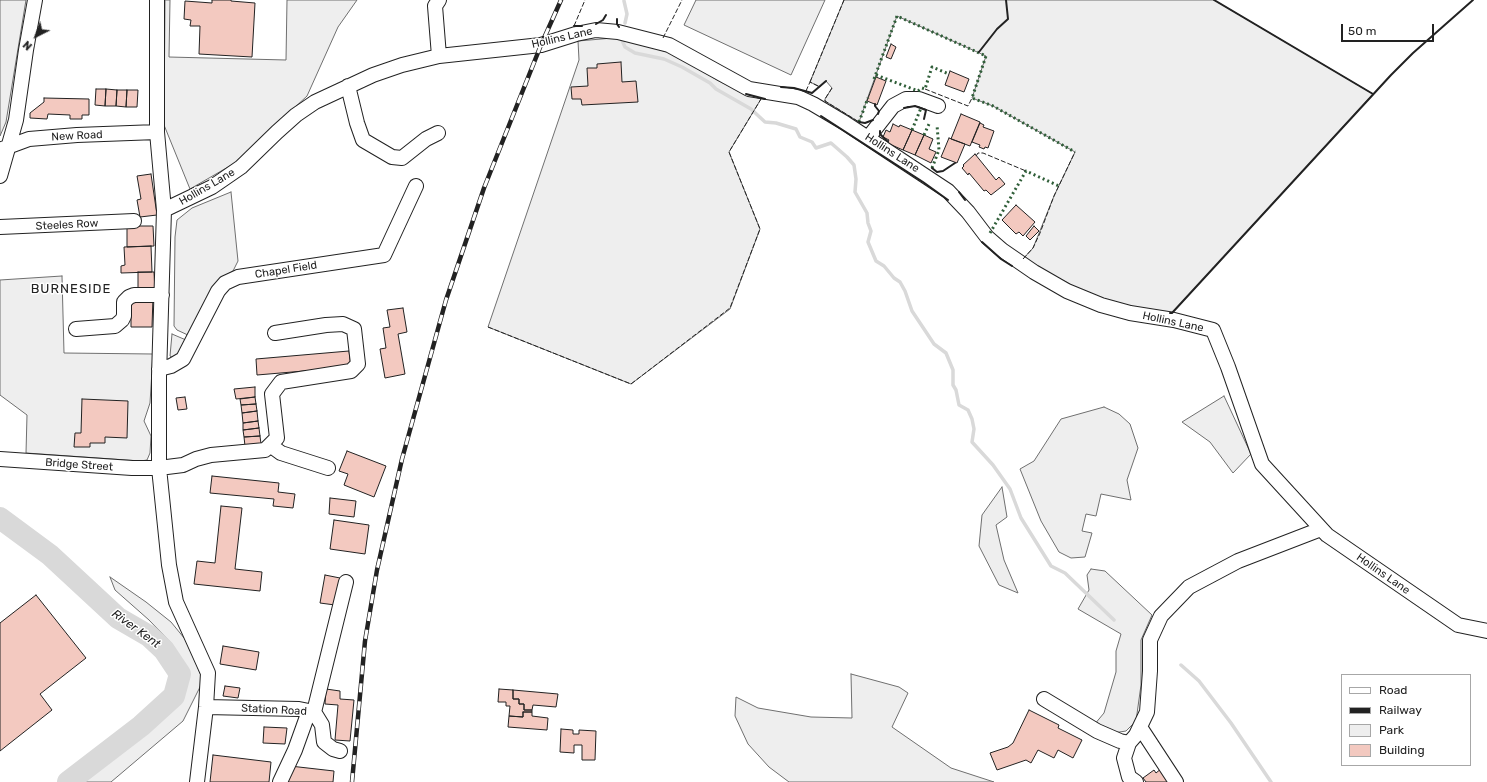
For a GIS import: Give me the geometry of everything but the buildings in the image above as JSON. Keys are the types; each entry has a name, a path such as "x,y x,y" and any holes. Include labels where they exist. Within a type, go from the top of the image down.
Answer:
{"street":[{"path":"0,176 4,148 16,120 35,0"},
{"path":"157,0 157,132 164,210 159,369 159,468 169,565 176,602 208,673 206,707 197,782"},
{"path":"438,0 435,6 439,56"},
{"name":"Hollins Lane","path":"164,210 212,187 242,167 296,115 315,102 373,75 402,65 439,56 541,45 576,34 596,30 618,32 669,45 749,89 798,97 813,104 868,138 948,191 968,212 987,237 1002,250 1034,272 1067,291 1101,305 1130,313 1174,320 1213,330 1228,367 1262,464 1321,529 1327,535 1458,625 1487,630"},
{"path":"348,86 357,123 363,140 392,157 402,158 426,139 438,134"},
{"path":"868,138 893,106 906,99 919,99 938,106"},
{"name":"New Road","path":"4,148 29,139 77,135 157,132"},
{"name":"Chapel Field","path":"159,369 171,366 183,359 218,292 225,283 238,278 384,255 416,186"},
{"name":"Steeles Row","path":"0,227 134,221"},
{"path":"76,329 115,326 124,316 124,302 129,297 134,295 162,295"},
{"path":"275,333 326,325 344,324 354,329 358,364 351,371 281,382 272,394 277,438 270,445 281,453 328,468"},
{"name":"Bridge Street","path":"2,461 132,468 159,468 182,464 211,455 265,450 270,445"},
{"path":"1136,782 1129,777 1124,758 1129,743 1136,735 1147,712 1150,671 1150,640 1161,616 1189,587 1238,561 1321,529"},
{"path":"280,782 312,712 346,582"},
{"path":"1044,698 1097,731 1120,741 1129,743"},
{"name":"Station Road","path":"206,707 299,710 312,712 322,725 324,742 333,749 340,751"},
{"path":"1140,727 1176,782"}],"green space":[{"path":"0,0 26,0 6,122 0,136"},
{"path":"165,0 170,0 169,57 286,60 287,0 357,0 338,27 307,96 235,163 190,189 164,125"},
{"path":"696,0 825,0 791,75 684,25"},
{"path":"844,0 1214,0 1373,94 1172,313 1144,310 1103,299 1079,289 1023,259 1033,248 1054,196 1075,152 993,106 972,98 986,56 897,16 859,122 825,101 832,88 826,81 820,87 810,82"},
{"path":"613,38 636,42 679,56 717,80 748,95 761,99 729,152 760,229 730,309 631,384 488,327 579,60 578,41"},
{"path":"231,192 238,261 233,271 221,278 190,336 177,330 174,326 175,237 177,220 192,208"},
{"path":"62,276 64,353 153,354 150,403 144,421 151,436 150,453 147,460 141,461 26,453 27,415 0,395 0,280"},
{"path":"172,334 186,340 180,355 173,358 170,356"},
{"path":"1224,396 1251,454 1233,473 1210,442 1182,422"},
{"path":"1104,407 1119,414 1130,424 1138,448 1127,480 1131,500 1101,494 1096,516 1086,514 1082,531 1092,533 1085,557 1071,558 1059,552 1041,521 1020,469 1034,461 1061,419"},
{"path":"1002,487 1007,517 996,525 1004,560 1018,593 999,585 979,546 982,515"},
{"path":"1091,569 1105,571 1152,615 1141,640 1141,685 1136,721 1126,731 1113,733 1094,725 1104,713 1116,672 1116,651 1121,634 1078,609 1089,590 1087,575"},
{"path":"110,577 146,602 171,622 189,644 203,681 183,721 111,782 81,782 131,742 157,725 186,690 185,677 173,645 149,620 115,590"},
{"path":"851,674 899,687 908,693 892,727 951,768 994,782 789,782 769,767 748,744 735,716 736,697 758,708 811,717 852,718"}],"waterway":[{"path":"624,1 627,14 625,23"},
{"path":"621,38 625,47 635,53 664,59 682,67 710,83 716,89 751,109 765,122 776,123 796,129 800,137 812,142 816,148 831,143 854,165 856,179 855,192 867,213 871,231 868,242 876,261 884,266 894,278 900,282 912,311 934,344 946,353 953,370 953,385 956,390 959,405 968,410 972,419 974,429 972,442 993,465 1010,489 1021,518 1051,566 1065,573 1114,620"},
{"name":"River Kent","path":"0,518 50,555 118,618 149,636 164,650 180,674 174,696 141,726 68,782"},
{"path":"1181,665 1199,681 1231,723 1271,782"}],"railway":[{"path":"352,782 365,641 377,570 402,459 446,300 484,188 541,45 561,0"}],"hedge":[{"path":"874,79 897,16 986,56 972,98 993,106 1075,152"},
{"path":"876,75 918,91 922,88 925,89 932,67 949,74"},
{"path":"859,122 868,98"},
{"path":"912,130 921,108"},
{"path":"924,135 929,124"},
{"path":"932,168 939,150 937,125"},
{"path":"990,233 1026,171 1059,186"}],"fence":[{"path":"574,26 585,0"},
{"path":"663,38 682,0"},
{"path":"810,82 844,0"},
{"path":"806,91 810,82 820,87"},
{"path":"832,88 825,101 859,122"},
{"path":"925,89 968,106 972,98"},
{"path":"488,327 631,384 730,308 760,229 729,152 761,99"},
{"path":"1023,259 1033,248 1054,196 1075,152"},
{"path":"976,156 978,153 983,153 1026,171"}],"wall":[{"path":"979,52 997,29 1008,19 1006,0"},
{"path":"1214,0 1373,94"},
{"path":"1170,313 1172,313 1391,75 1413,53 1473,0"},
{"path":"596,24 603,20 606,15"},
{"path":"617,19 617,24 619,27"},
{"path":"574,26 582,26"},
{"path":"781,87 794,88 812,93 826,81"},
{"path":"746,94 765,99"},
{"path":"875,104 879,111 878,114"},
{"path":"904,108 915,106 926,110 924,119"},
{"path":"821,116 923,182 948,200"},
{"path":"859,122 865,123 873,120"},
{"path":"880,131 880,134 888,142"},
{"path":"932,168 937,172 943,171 955,163"},
{"path":"959,192 965,200"},
{"path":"982,242 1001,259 1012,266"}],"district":[{"name":"BURNESIDE","path":"71,289"}]}
